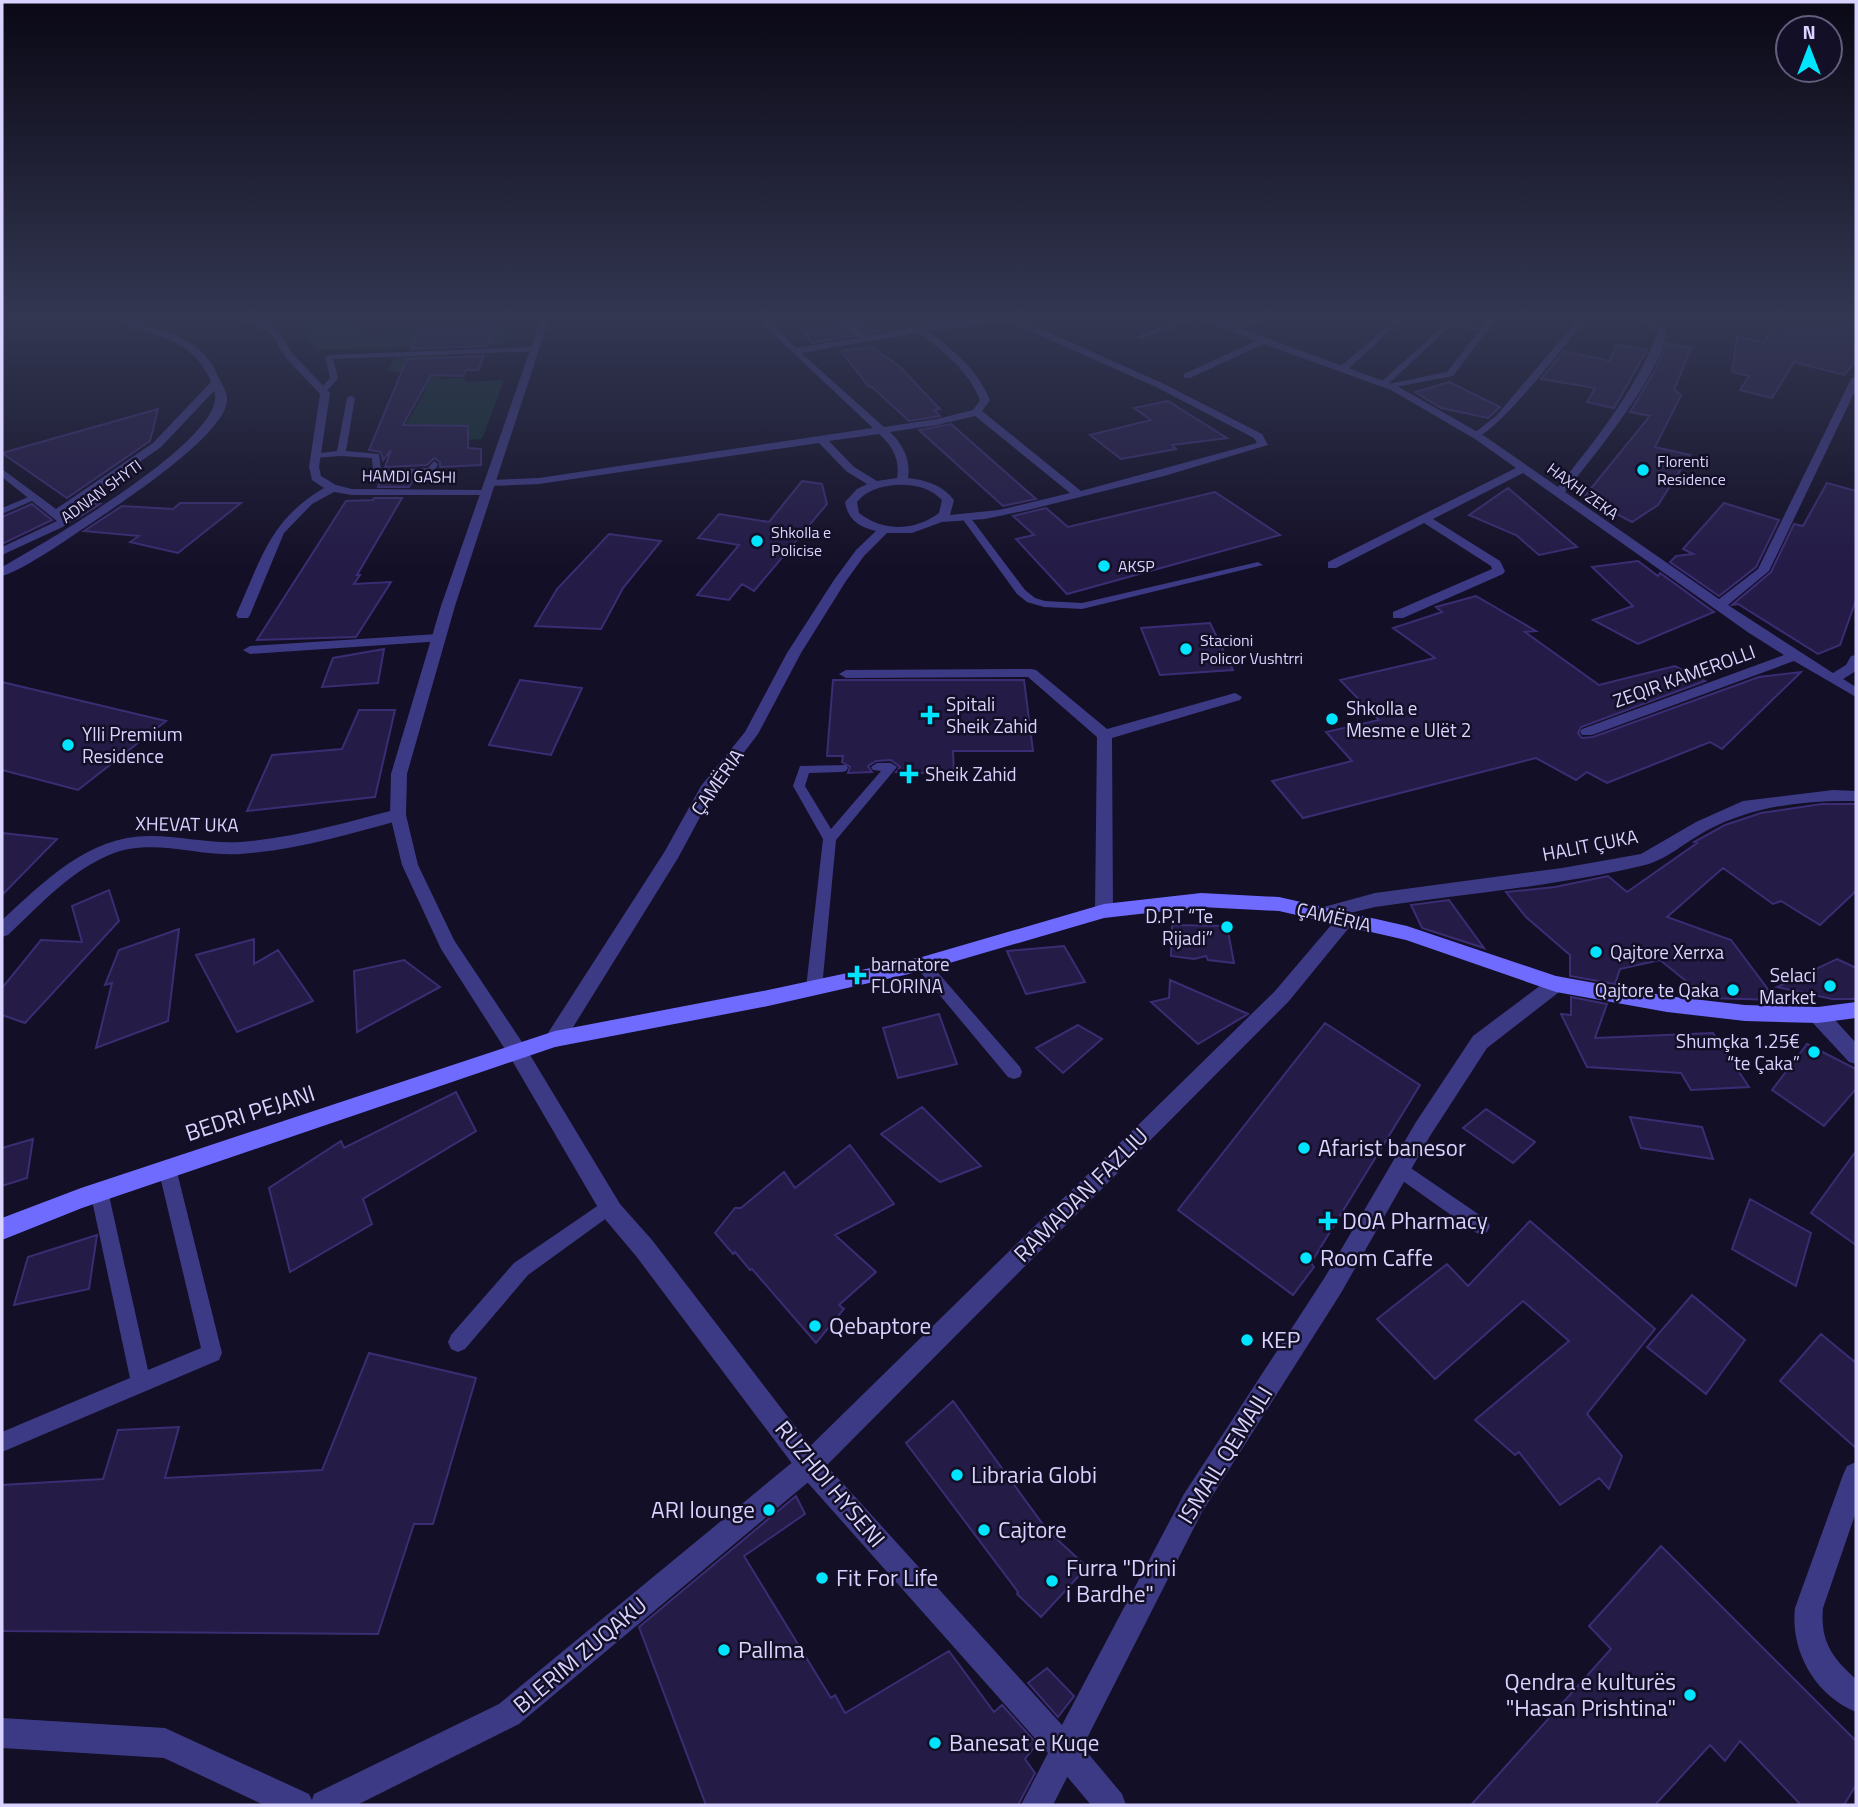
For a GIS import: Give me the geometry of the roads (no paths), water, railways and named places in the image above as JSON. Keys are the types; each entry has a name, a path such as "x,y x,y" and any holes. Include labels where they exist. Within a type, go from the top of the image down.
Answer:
{"main road":[{"name":"ÇAMËRIA","path":"517,1051 555,1040 922,964 1104,911 1201,900 1279,904 1407,933 1556,984 1667,1004 1745,1013 1818,1015 1856,1010"},
{"name":"BEDRI PEJANI","path":"2,1229 99,1191 517,1051"}],"street":[{"path":"56,515 157,445 200,400"},
{"name":"ADNAN SHYTI","path":"2,572 70,533 184,451 204,432 217,414 222,400"},
{"path":"243,615 279,532 308,502 332,488 316,478 316,456 325,400"},
{"name":"RUZHDI HYSENI","path":"517,400 439,638 399,774 398,815 410,865 447,944 517,1051 609,1206 645,1248 809,1465 1065,1750 1111,1805"},
{"path":"850,400 882,429 901,454 905,464 902,481"},
{"path":"985,400 977,412 1079,495"},
{"path":"941,518 948,509 945,496 928,485 902,481 876,485 854,497 850,508 858,519 885,529 919,528 941,518 967,519 1079,495 1263,445 1258,436 1189,400"},
{"name":"HAXHI ZEKA","path":"1414,400 1525,468 1558,494 1794,656 1856,693"},
{"path":"1558,494 1629,400"},
{"path":"1720,605 1763,571 1846,400"},
{"name":"HAMDI GASHI","path":"332,488 388,493 487,488 937,422 977,412"},
{"path":"821,439 850,469 876,485"},
{"path":"1332,565 1525,468"},
{"path":"2,551 65,522 4,477"},
{"path":"1398,615 1499,571 1496,564 1424,519"},
{"name":"ÇAMËRIA","path":"555,1040 707,790 751,734 794,653 834,590 860,553 885,529"},
{"path":"250,650 439,638"},
{"name":"ZEQIR KAMEROLLI","path":"1587,732 1794,656"},
{"path":"1833,679 1851,668 1856,659"},
{"path":"846,674 1031,673 1104,735 1104,911"},
{"path":"1104,735 1235,697"},
{"name":"HALIT ÇUKA","path":"1321,914 1375,900 1562,874 1644,859 1702,826 1749,804 1833,795 1856,796"},
{"name":"XHEVAT UKA","path":"2,930 81,863 124,844 238,848 315,836 398,815"},
{"name":"RAMADAN FAZLIU","path":"809,1465 1282,996 1346,919"},
{"name":"ISMAIL QEMAJLI","path":"1037,1805 1193,1503 1333,1284 1399,1168 1480,1042 1556,984"},
{"path":"1818,1015 1856,1056"},
{"name":"BLERIM ZUQAKU","path":"325,1805 509,1714 809,1465"},
{"path":"1856,1475 1809,1608 1805,1628 1812,1649 1832,1678 1856,1697"},
{"path":"2,1733 165,1743 298,1805"}],"lane":[{"path":"341,453 351,400"},
{"path":"1476,436 1500,417 1514,400"},
{"path":"316,456 341,453 376,456 377,472 381,473 431,470 434,464"},
{"path":"2,511 34,498"},
{"path":"967,519 1021,592 1031,600 1044,604 1082,606 1258,565"},
{"path":"814,988 830,839 891,767 877,767"},
{"path":"830,839 799,786 804,769 842,768"},
{"path":"922,964 1014,1072"},
{"path":"2,1442 212,1353 167,1168"},
{"path":"1399,1168 1481,1226"},
{"path":"99,1191 141,1383"},
{"path":"458,1342 521,1269 609,1206"}],"place":[{"name":"Florenti Residence","path":"1643,470"},
{"name":"Shkolla e Policise","path":"757,541"},
{"name":"AKSP","path":"1104,566"},
{"name":"Stacioni Policor Vushtrri","path":"1186,649"},
{"name":"Spitali Sheik Zahid","path":"930,715"},
{"name":"Shkolla e Mesme e Ulët 2","path":"1332,719"},
{"name":"Ylli Premium Residence","path":"68,745"},
{"name":"Sheik Zahid","path":"909,774"},
{"name":"D.P.T “Te Rijadi”","path":"1227,927"},
{"name":"Qajtore Xerrxa","path":"1596,952"},
{"name":"barnatore FLORINA","path":"857,975"},
{"name":"Selaci Market","path":"1830,986"},
{"name":"Qajtore te Qaka","path":"1733,990"},
{"name":"Shumçka 1.25€ “te Çaka”","path":"1814,1052"},
{"name":"Afarist banesor","path":"1304,1148"},
{"name":"DOA Pharmacy","path":"1328,1221"},
{"name":"Room Caffe","path":"1306,1258"},
{"name":"Qebaptore","path":"815,1326"},
{"name":"KEP","path":"1247,1340"},
{"name":"Libraria Globi","path":"957,1475"},
{"name":"ARI lounge","path":"769,1510"},
{"name":"Cajtore","path":"984,1530"},
{"name":"Fit For Life","path":"822,1578"},
{"name":"Furra \"Drini i Bardhe\"","path":"1052,1581"},
{"name":"Pallma","path":"724,1650"},
{"name":"Qendra e kulturës \"Hasan Prishtina\"","path":"1690,1695"},
{"name":"Banesat e Kuqe","path":"935,1743"}]}
